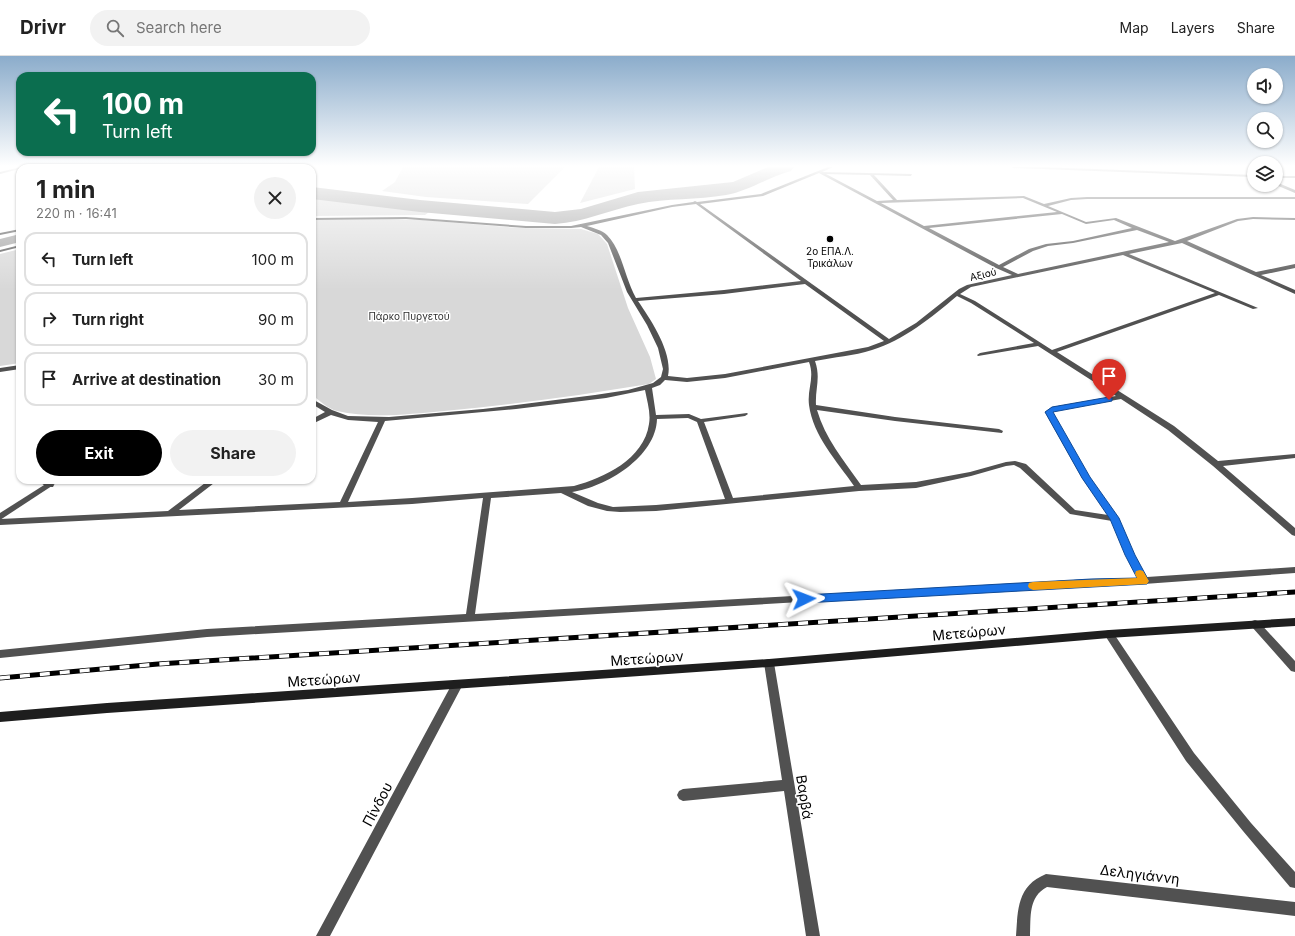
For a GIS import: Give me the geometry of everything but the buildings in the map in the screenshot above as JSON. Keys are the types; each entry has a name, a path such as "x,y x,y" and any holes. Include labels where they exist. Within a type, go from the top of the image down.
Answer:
{"main road":[{"name":"Μετεώρων","path":"0,717 108,708 769,663 1109,634 1295,622"}],"street":[{"path":"316,219 406,218 544,228 583,226 663,208"},
{"path":"703,208 889,342"},
{"path":"887,208 1017,276"},
{"path":"1052,208 1086,223 1114,219 1175,243"},
{"path":"923,227 1062,213"},
{"name":"Αξιού","path":"664,378 680,380 709,378 812,361 869,349 889,342 916,325 956,294 969,286 1175,243 1237,220 1253,218 1295,219"},
{"path":"316,404 329,413 351,418 383,419 523,407 648,387 657,384 664,378 666,367 660,348 645,314 629,293 623,274 607,240 600,233 583,226"},
{"path":"998,267 1031,250 1048,245 1073,242 1138,228"},
{"path":"0,234 16,231"},
{"path":"1183,241 1295,292"},
{"path":"0,250 16,247"},
{"path":"1125,254 1255,308"},
{"path":"1256,274 1295,266"},
{"path":"635,300 724,292 806,282"},
{"path":"1052,352 1220,293"},
{"path":"956,294 973,302 1171,428 1216,464 1295,533"},
{"path":"980,355 1039,344"},
{"path":"812,361 816,375 813,398 819,425 827,440 859,488"},
{"path":"0,370 16,368"},
{"path":"0,522 487,496 564,490 582,487 604,478 636,456 650,436 653,416 648,387"},
{"path":"1123,397 1052,409 1048,412 1086,478 1114,518 1130,555 1144,581"},
{"path":"814,407 895,419 999,431"},
{"path":"316,420 329,413"},
{"path":"653,416 689,416 700,421 745,414"},
{"path":"343,504 383,419"},
{"path":"700,421 730,501"},
{"path":"1216,464 1295,456"},
{"path":"564,490 583,500 609,508 656,508 859,488 922,484 1014,463 1023,466 1073,512 1114,518"},
{"path":"0,517 50,484"},
{"path":"171,512 209,484"},
{"path":"470,618 487,496"},
{"path":"0,654 207,633 1091,582 1144,581 1295,570"},
{"path":"1255,624 1295,668"},
{"path":"1109,634 1190,757 1247,827 1295,882"},
{"name":"Βαρβά","path":"769,663 813,936"},
{"name":"Πίνδου","path":"323,936 457,685"},
{"path":"683,795 788,785"},
{"name":"Δεληγιάννη","path":"1023,936 1026,900 1035,885 1046,880 1295,909"}],"green space":[{"path":"316,208 396,208 429,212 425,215 316,216"},
{"name":"Πάρκο Πυργετού","path":"316,220 422,220 518,228 581,229 598,234 607,244 628,308 650,357 656,379 649,384 496,406 390,415 363,415 334,410 316,398"},
{"path":"16,250 16,364 0,366 0,254"}],"shaded area":[{"path":"16,235 16,243 0,247 0,239"}],"waterway":[{"path":"443,208 555,218 577,216 603,208"}],"railway":[{"path":"0,678 158,664 1295,592"}],"slow traffic":[{"path":"1033,586 1091,582 1144,581 1140,574"}],"place":[{"name":"2ο ΕΠΑ.Λ. Τρικάλων","path":"830,239"}],"route":[{"path":"804,599 1091,582 1144,581 1130,555 1114,518 1086,478 1064,437 1048,412 1052,409 1109,400"}]}
